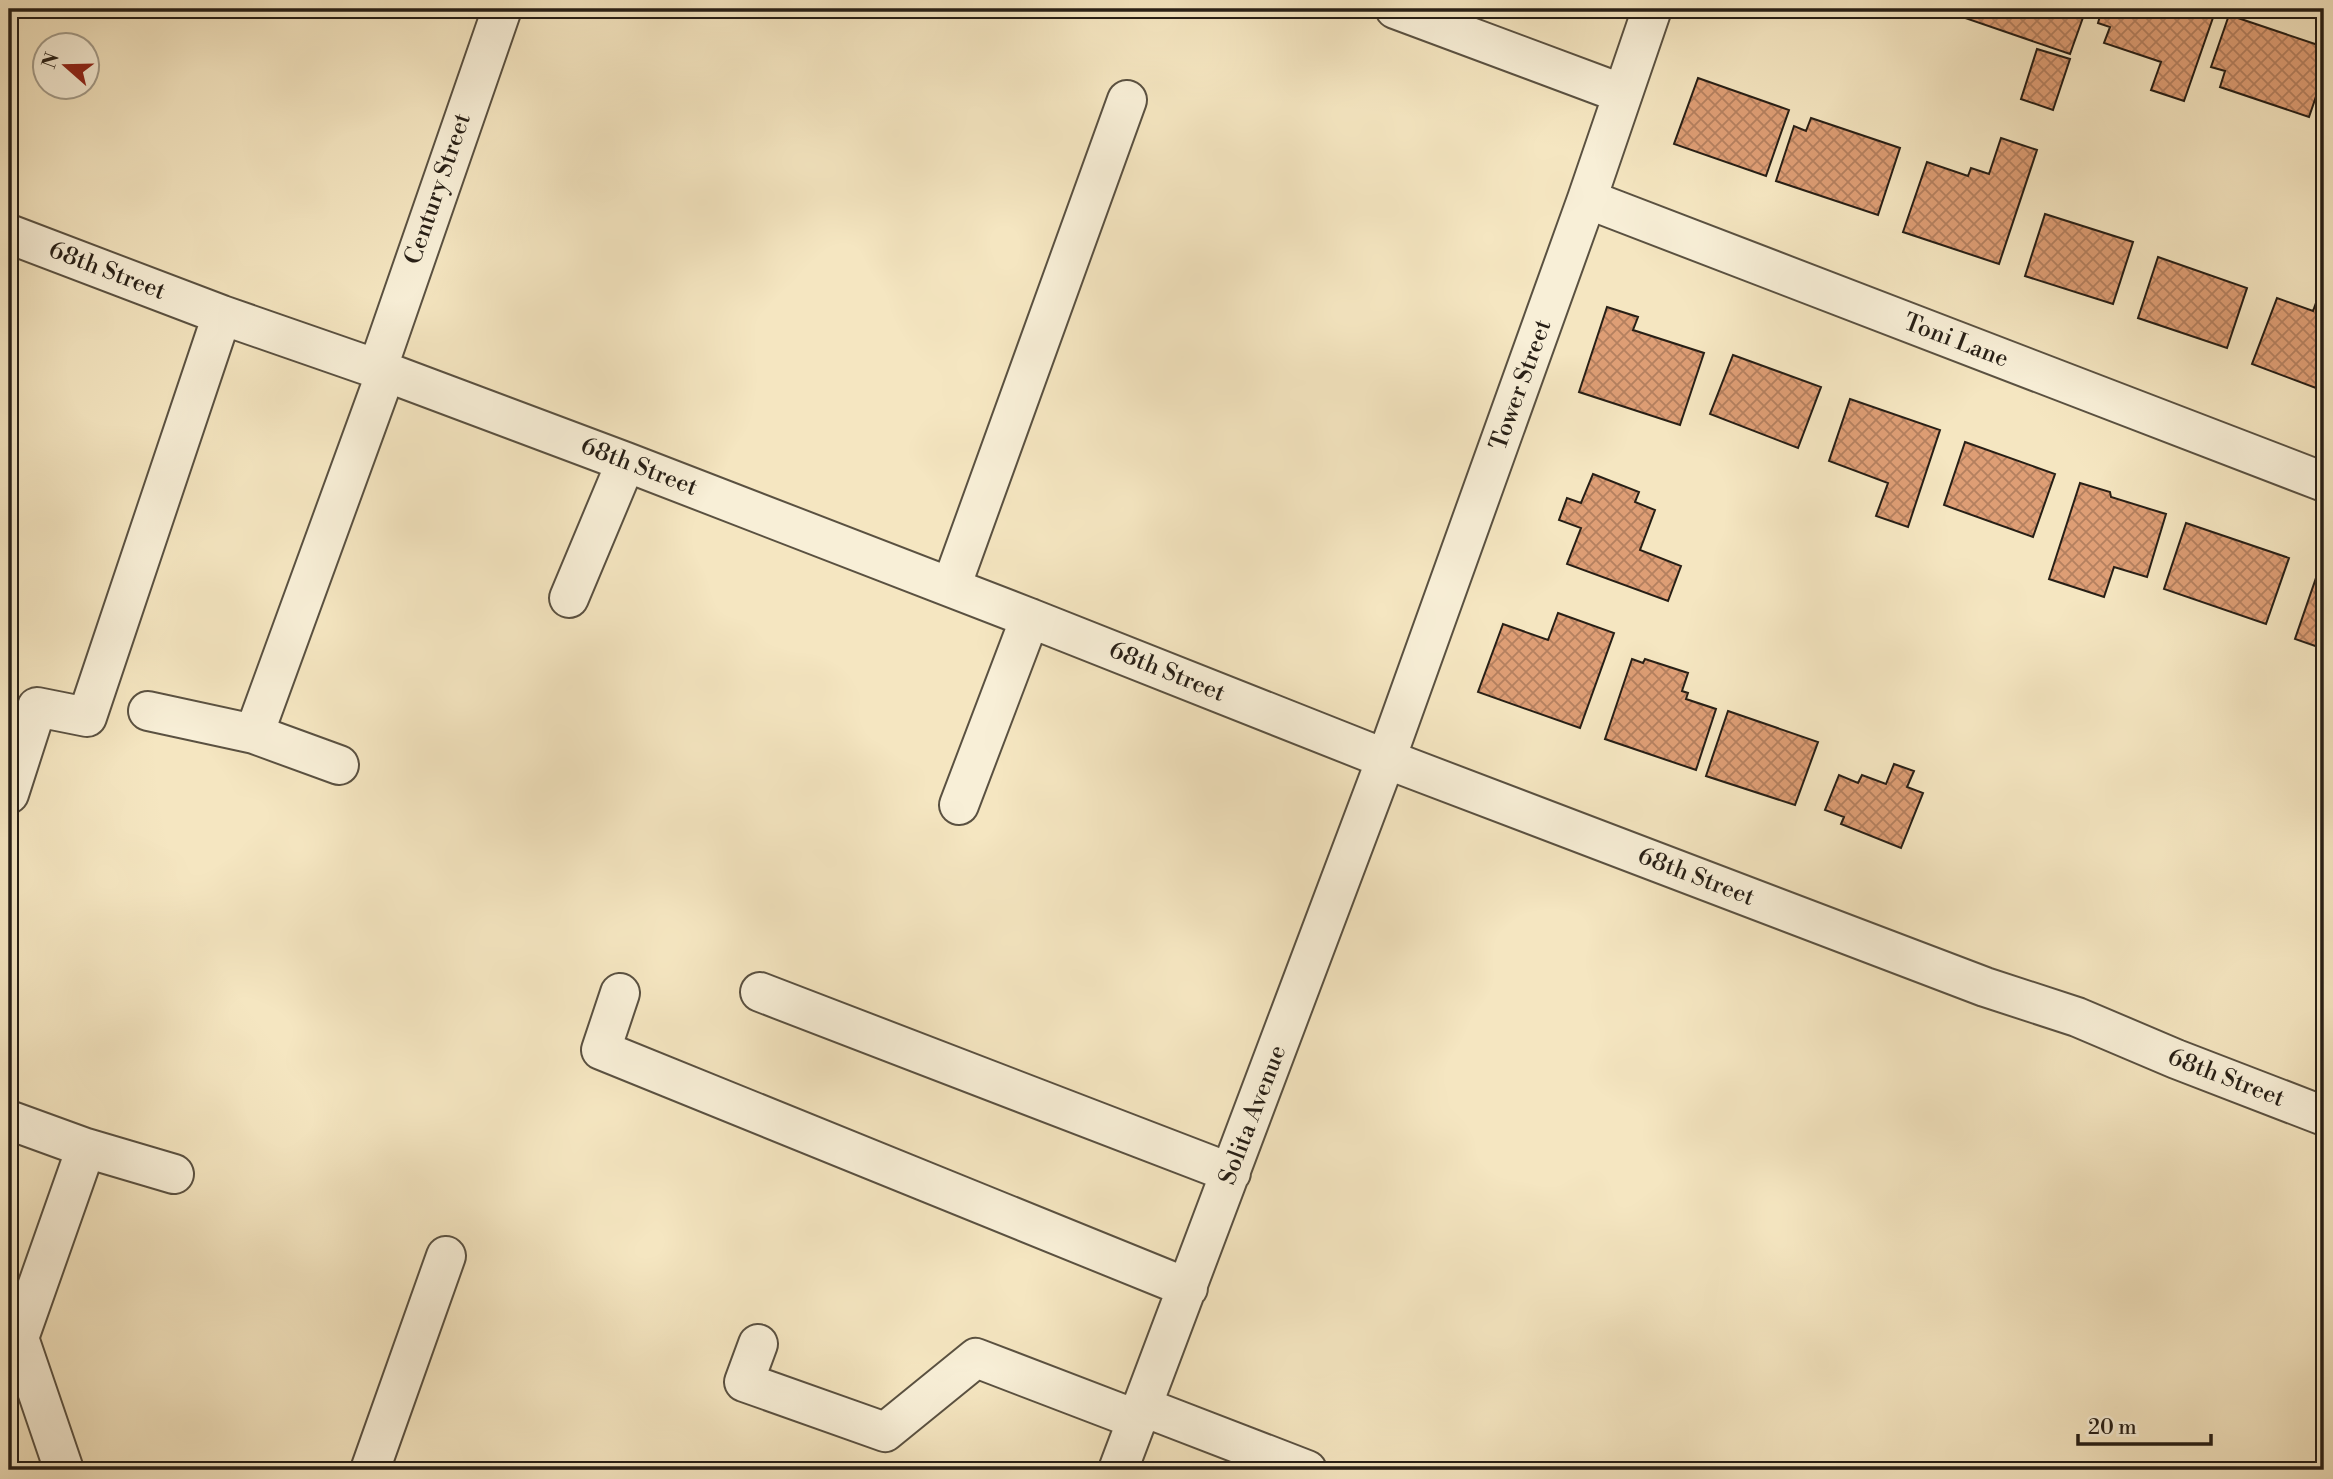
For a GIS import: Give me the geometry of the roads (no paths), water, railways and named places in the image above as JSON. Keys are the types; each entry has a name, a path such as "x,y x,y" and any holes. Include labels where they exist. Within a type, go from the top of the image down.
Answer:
{"street":[{"name":"Century Street","path":"254,734 381,371 502,9"},
{"path":"1395,9 1623,94"},
{"name":"Tower Street","path":"1386,760 1587,199 1652,9"},
{"path":"951,587 1127,100"},
{"name":"Toni Lane","path":"1587,199 2324,482"},
{"name":"68th Street","path":"9,233 222,315 626,462 951,587 1386,760 1985,987 2077,1017 2176,1059 2324,1116"},
{"path":"9,794 37,707 87,717 222,315"},
{"path":"569,598 626,462"},
{"path":"959,805 1030,618"},
{"path":"148,711 254,734 339,765"},
{"name":"Solita Avenue","path":"1118,1470 1386,760"},
{"path":"760,992 1231,1172"},
{"path":"620,993 601,1050 1188,1287"},
{"path":"9,1121 86,1148 174,1174"},
{"path":"64,1470 19,1338 86,1148"},
{"path":"370,1470 446,1256"},
{"path":"758,1344 744,1382 885,1432 976,1358 1307,1470"}]}
